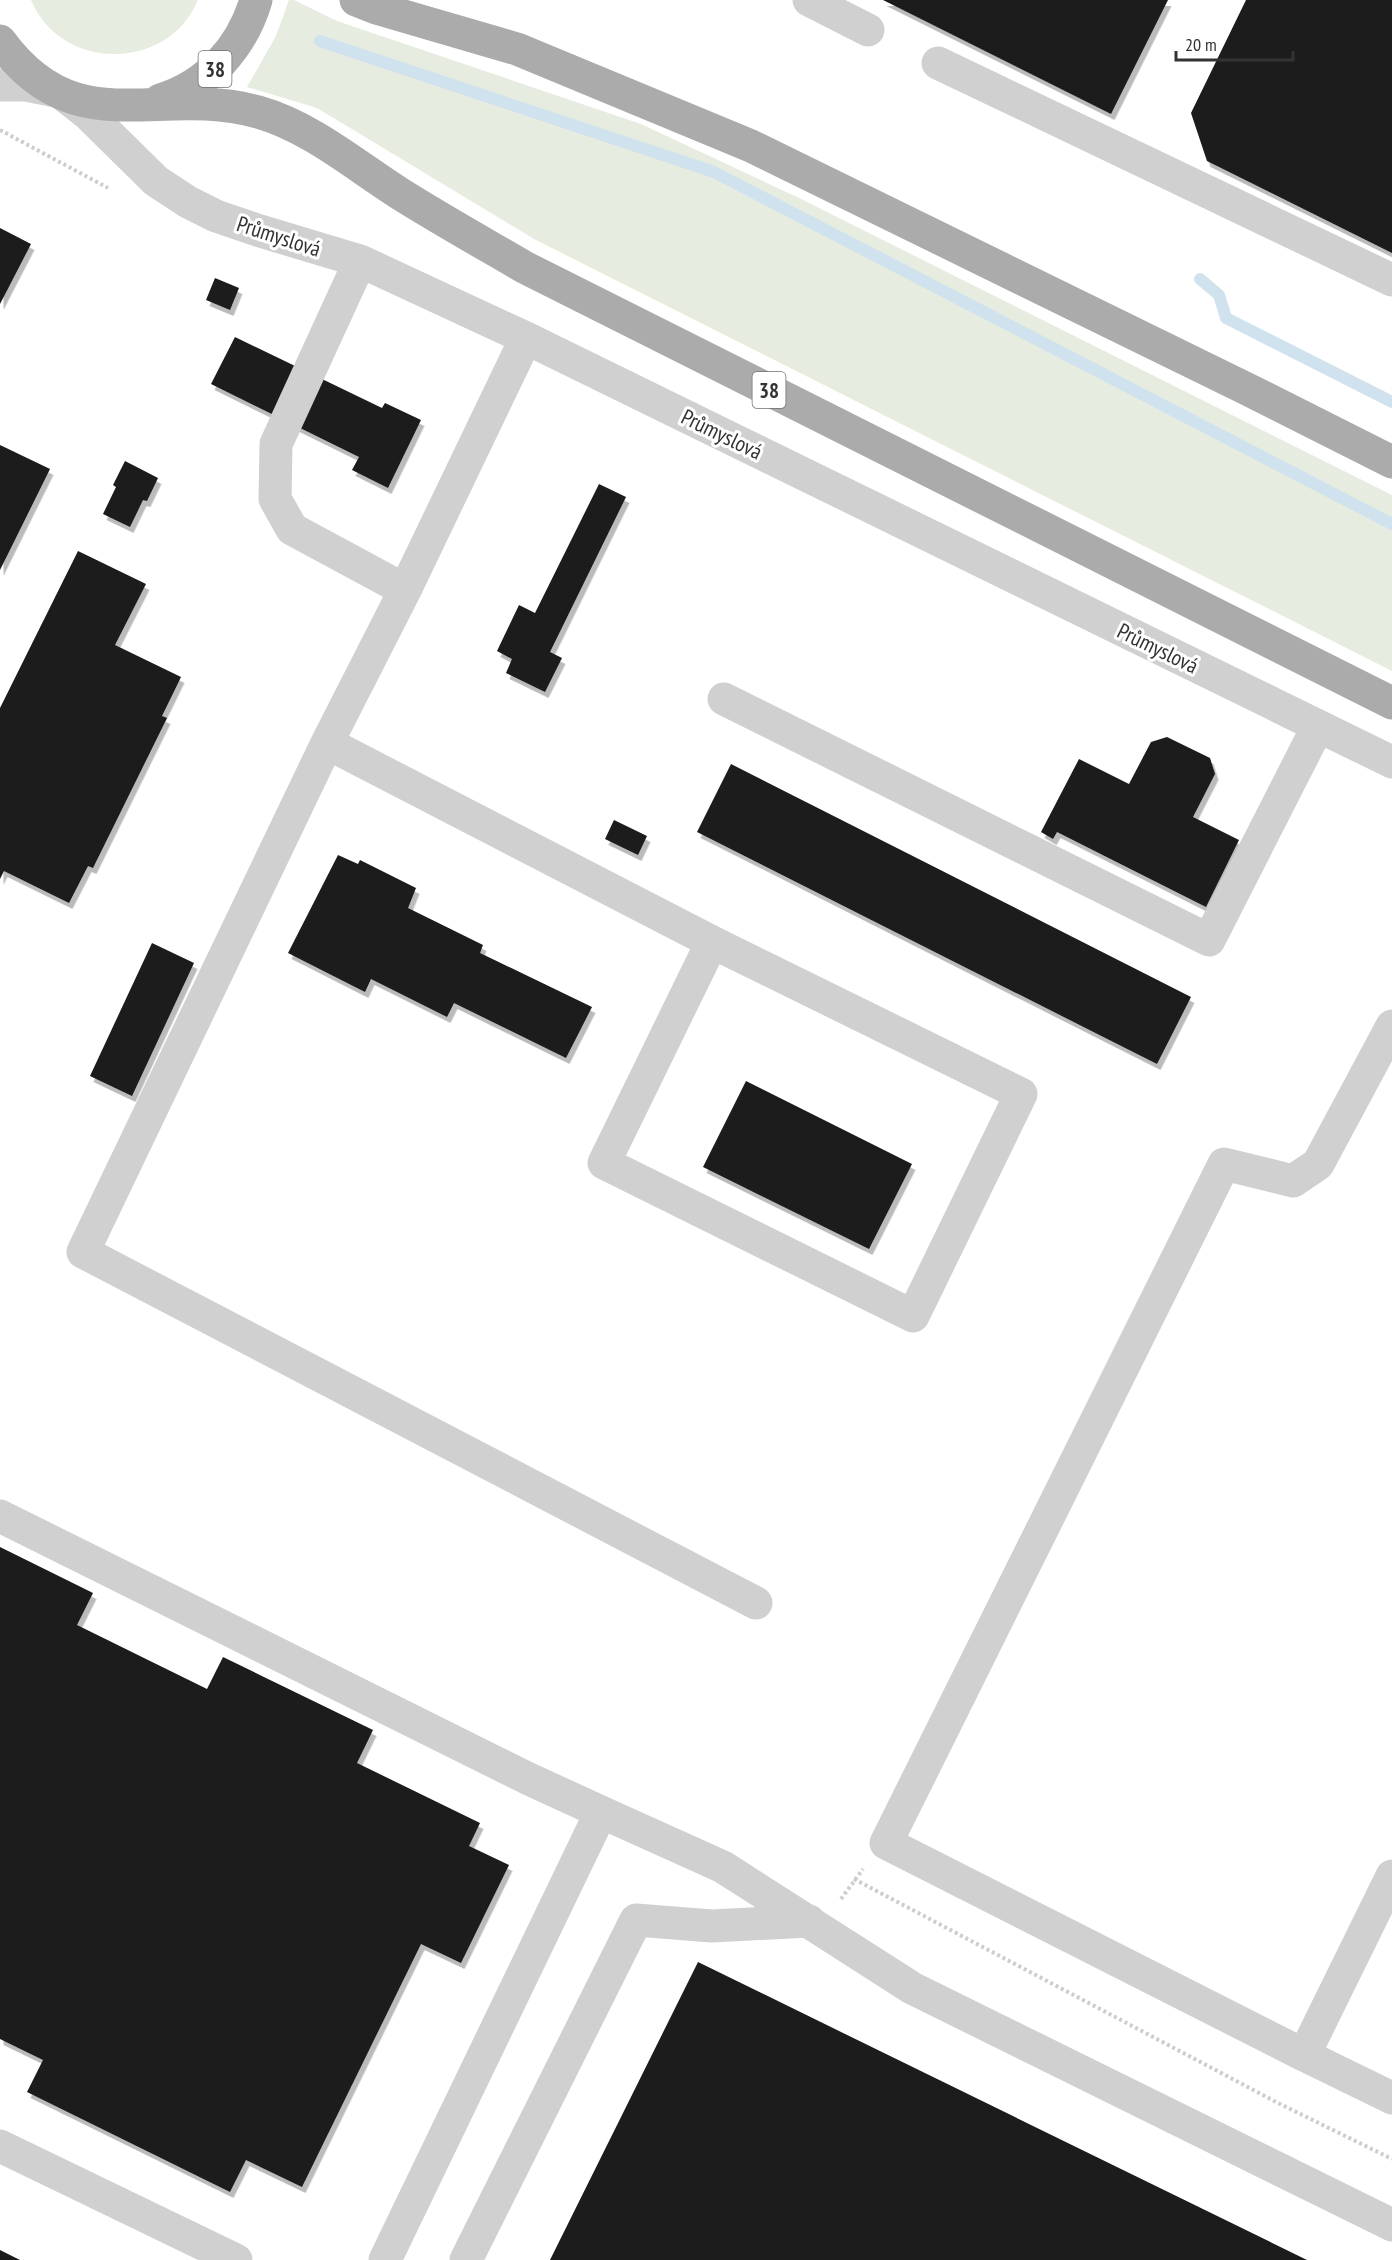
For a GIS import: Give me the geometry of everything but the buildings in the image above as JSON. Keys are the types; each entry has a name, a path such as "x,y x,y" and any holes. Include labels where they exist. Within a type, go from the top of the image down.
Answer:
{"main road":[{"name":"Průmyslová","path":"144,104 173,96 190,88 213,71 231,51 246,28 256,0"},
{"path":"356,0 517,49 751,146 1392,462"},
{"name":"Průmyslová","path":"0,41 22,69 58,93 100,105 168,102 230,106 259,112 286,122 317,139 403,196 524,267 1392,703"}],"street":[{"path":"809,0 868,30"},
{"path":"938,63 1392,280"},
{"name":"Průmyslová","path":"0,85 26,85 58,93 88,114 156,181 188,202 216,216 360,261 526,338 1392,762"},
{"path":"360,261 276,444 275,499 292,529 405,590"},
{"path":"526,338 405,590 327,743 83,1252 756,1603"},
{"path":"724,699 1209,940 1318,726"},
{"path":"327,743 712,942 1021,1094 913,1316 604,1163 712,942"},
{"path":"1392,1026 1318,1164 1293,1180 1224,1164 886,1843 1392,2098"},
{"path":"0,1516 529,1779 723,1867 912,1988 1392,2225"},
{"path":"385,2260 601,1812"},
{"path":"1304,2055 1392,1876"},
{"path":"466,2260 636,1920 712,1926 809,1921"},
{"path":"0,2146 236,2260"}],"path":[{"path":"854,1879 1278,2103 1392,2159"}],"shaded area":[{"path":"31,0 198,0 183,24 163,40 140,51 114,54 89,51 66,40 46,24"},
{"path":"289,0 294,0 337,21 641,124 799,198 1392,495 1392,671 534,239 317,108 247,87 276,36"}],"waterway":[{"path":"320,41 714,172 1392,524"},
{"path":"1200,279 1219,295 1226,318 1392,402"}]}
